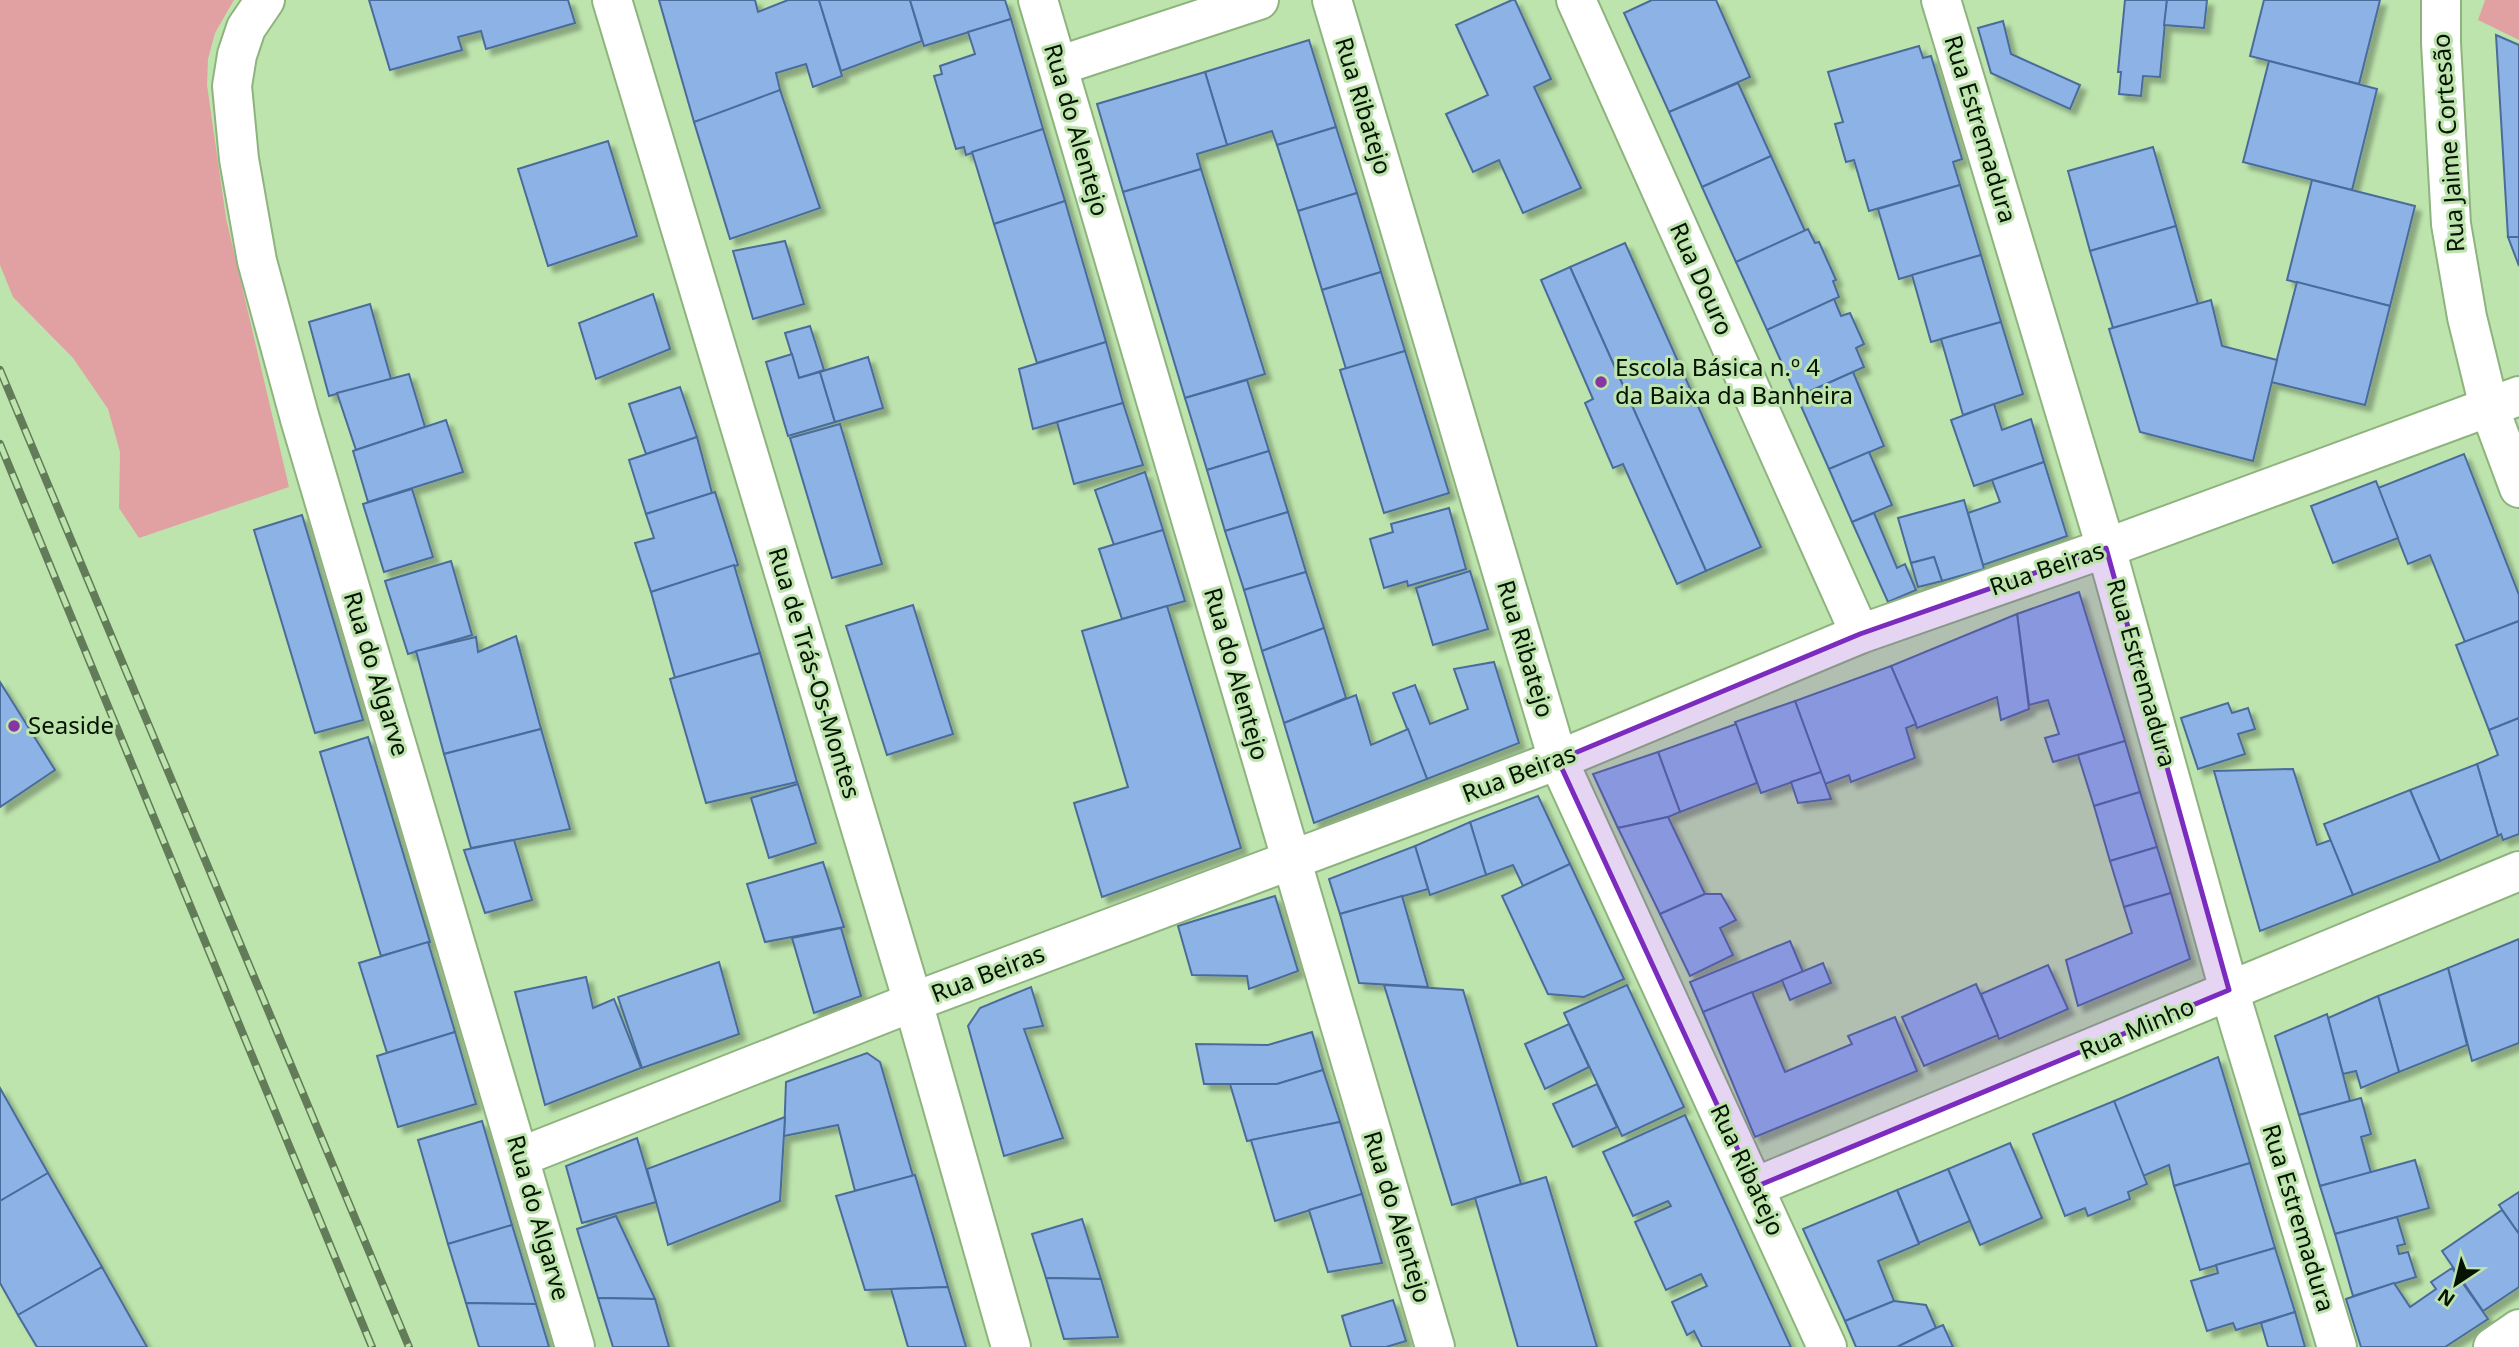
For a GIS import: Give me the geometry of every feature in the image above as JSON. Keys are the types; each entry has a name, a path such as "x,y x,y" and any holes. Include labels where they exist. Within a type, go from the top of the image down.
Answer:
{"street":[{"name":"Rua do Algarve","path":"265,0 246,28 237,55 232,86 239,159 257,261 304,432 575,1347"},
{"name":"Rua de Trás-Os-Montes","path":"612,0 913,1002 1010,1347"},
{"name":"Rua do Alentejo","path":"1038,0 1435,1347"},
{"path":"1058,66 1259,0"},
{"name":"Rua Ribatejo","path":"1332,0 1558,760 1827,1347"},
{"name":"Rua Douro","path":"1576,0 1860,634"},
{"name":"Rua Estremadura","path":"1941,0 2106,548 2230,990 2337,1347"},
{"name":"Rua Jaime Cortesão","path":"2441,0 2451,224 2467,317 2504,402 2519,488"},
{"name":"Rua Beiras","path":"520,1157 913,1002 1558,760 1860,634 2106,548 2504,402"},
{"name":"Rua Minho","path":"1755,1187 2519,871"},
{"path":"2493,1347 2519,1329"}],"highlighted area":[{"path":"2106,548 2229,990 1755,1187 1558,760 1860,634"}],"shaded area":[{"path":"0,0 234,0 215,33 208,59 207,85 226,218 289,487 139,538 119,508 120,452 108,409 73,358 13,297 0,265"},
{"path":"2485,0 2519,0 2519,40 2478,20"}],"building":[{"path":"369,0 568,0 575,23 486,49 481,31 458,37 462,50 390,70"},
{"path":"659,0 755,0 758,12 788,0 819,0 842,76 813,87 806,64 776,73 781,94 694,122"},
{"path":"819,0 910,0 922,41 841,71"},
{"path":"910,0 1005,0 1011,19 924,46"},
{"path":"1515,0 1551,79 1534,87 1581,188 1523,213 1499,160 1473,172 1446,114 1488,95 1456,25"},
{"path":"1652,0 1716,0 1750,77 1669,112 1624,13"},
{"path":"2125,0 2167,0 2160,77 2143,76 2141,96 2119,94 2121,72 2118,72"},
{"path":"2167,0 2207,0 2204,28 2164,25"},
{"path":"2264,0 2380,0 2359,84 2250,56"},
{"path":"1011,19 1043,129 966,155 964,147 956,149 934,76 942,74 940,66 975,54 968,32"},
{"path":"2003,21 2011,54 2080,85 2070,109 1991,73 1978,28"},
{"path":"2496,35 2519,45 2519,237 2508,237"},
{"path":"1309,40 1336,127 1277,145 1272,131 1227,145 1205,72"},
{"path":"1919,46 1923,58 1931,56 1962,159 1953,162 1960,185 1869,211 1854,160 1846,162 1835,124 1843,122 1828,72"},
{"path":"2269,61 2377,89 2352,190 2243,162"},
{"path":"1205,72 1227,145 1197,154 1201,169 1123,192 1097,104"},
{"path":"1738,83 1771,156 1702,187 1669,112"},
{"path":"780,90 820,208 730,239 694,122"},
{"path":"1336,127 1357,193 1298,211 1277,145"},
{"path":"1043,129 1065,201 994,224 972,152"},
{"path":"608,141 637,236 548,266 518,169"},
{"path":"2153,147 2176,226 2090,251 2068,171"},
{"path":"1771,156 1805,231 1736,262 1702,187"},
{"path":"1201,169 1265,374 1185,398 1123,192"},
{"path":"2312,180 2415,206 2390,306 2287,280"},
{"path":"1960,185 1981,255 1899,279 1878,209"},
{"path":"1357,193 1381,272 1322,290 1298,211"},
{"path":"1065,201 1106,342 1037,363 994,224"},
{"path":"2176,226 2198,304 2113,328 2090,251"},
{"path":"1808,229 1815,243 1819,242 1836,280 1833,281 1839,297 1767,330 1736,262"},
{"path":"2508,237 2519,237 2519,266"},
{"path":"785,241 804,304 753,319 733,251"},
{"path":"1625,243 1761,547 1706,571 1570,267"},
{"path":"1981,255 2001,322 1931,342 1912,275"},
{"path":"1570,267 1706,571 1677,584 1623,464 1613,468 1585,403 1593,399 1541,280"},
{"path":"1381,272 1405,351 1346,369 1322,290"},
{"path":"2297,282 2390,306 2365,405 2271,382"},
{"path":"653,294 670,349 596,379 579,323"},
{"path":"1834,299 1841,316 1850,313 1864,344 1856,348 1864,367 1797,397 1767,330"},
{"path":"2211,300 2222,346 2277,360 2253,461 2140,432 2109,329"},
{"path":"370,304 391,379 329,396 309,322"},
{"path":"2001,322 2023,394 1963,415 1941,339"},
{"path":"810,326 824,370 799,378 785,333"},
{"path":"1106,342 1123,403 1033,429 1019,369"},
{"path":"1405,351 1449,493 1384,513 1340,370"},
{"path":"792,354 799,378 820,372 835,422 788,436 766,362"},
{"path":"868,357 883,408 835,422 820,372"},
{"path":"1853,372 1884,446 1829,469 1797,397"},
{"path":"409,374 425,427 356,450 337,393"},
{"path":"1247,380 1269,451 1207,470 1185,398"},
{"path":"680,387 697,437 646,454 629,404"},
{"path":"1123,403 1143,465 1074,484 1057,422"},
{"path":"1994,404 2002,430 2031,419 2044,462 1974,486 1951,420"},
{"path":"446,420 463,472 368,502 353,451"},
{"path":"840,424 882,564 832,578 790,438"},
{"path":"697,437 712,493 646,514 629,460"},
{"path":"1269,451 1288,512 1225,531 1207,470"},
{"path":"1869,452 1892,505 1852,522 1829,469"},
{"path":"2464,454 2519,595 2519,621 2465,642 2430,555 2408,564 2378,488"},
{"path":"2044,462 2067,536 1983,565 1968,513 2000,502 1992,480"},
{"path":"1145,472 1163,530 1114,545 1095,490"},
{"path":"2376,481 2398,538 2333,563 2311,506"},
{"path":"412,489 433,557 384,572 363,504"},
{"path":"715,492 738,565 651,592 635,543 654,538 646,514"},
{"path":"1964,500 1984,569 1942,581 1934,557 1911,563 1898,518"},
{"path":"1449,508 1466,569 1408,586 1407,581 1384,588 1370,539 1393,532 1391,524"},
{"path":"1288,512 1306,572 1244,590 1225,531"},
{"path":"1874,513 1897,568 1905,564 1916,590 1888,602 1852,522"},
{"path":"302,515 363,720 315,733 254,530"},
{"path":"1163,530 1185,601 1122,619 1099,549"},
{"path":"1934,557 1942,581 1918,587 1911,563"},
{"path":"451,561 472,635 408,654 385,581"},
{"path":"734,565 760,653 675,678 651,592"},
{"path":"1470,571 1488,629 1433,645 1416,588"},
{"path":"1306,572 1324,628 1262,651 1244,590"},
{"path":"2079,592 2125,741 2053,762 2045,738 2059,734 2048,700 2029,705 2017,614"},
{"path":"913,605 953,734 887,755 846,626"},
{"path":"1167,606 1241,848 1102,897 1074,803 1128,787 1082,631"},
{"path":"2017,614 2029,709 2001,720 1997,697 1917,728 1891,666"},
{"path":"2519,621 2519,718 2489,730 2456,645"},
{"path":"1324,628 1346,698 1284,723 1262,651"},
{"path":"516,636 541,729 444,754 416,651 476,637 478,652"},
{"path":"760,653 797,782 706,803 670,679"},
{"path":"1494,662 1519,743 1427,779 1393,693 1415,685 1430,724 1468,709 1454,669"},
{"path":"1891,666 1916,724 1906,728 1915,758 1851,782 1849,775 1825,784 1795,701"},
{"name":"Seaside","path":"0,682 55,770 0,807"},
{"path":"1356,695 1371,745 1408,729 1427,779 1314,823 1284,723"},
{"path":"1795,701 1821,772 1761,793 1735,722"},
{"path":"2228,703 2232,713 2248,708 2255,729 2238,734 2245,754 2198,769 2181,718"},
{"path":"2519,718 2519,834 2503,840 2501,834 2498,836 2477,764 2498,755 2489,730"},
{"path":"1736,724 1757,783 1680,812 1658,752"},
{"path":"541,729 570,829 471,848 444,754"},
{"path":"368,737 430,942 381,956 320,752"},
{"path":"2125,741 2140,792 2094,806 2078,755"},
{"path":"1658,752 1680,812 1618,828 1593,774"},
{"path":"2477,764 2498,836 2440,861 2410,790"},
{"path":"2293,769 2317,845 2331,840 2353,895 2260,931 2214,771"},
{"path":"1821,772 1831,799 1798,803 1791,782"},
{"path":"798,784 816,843 769,858 751,798"},
{"path":"2410,790 2440,861 2353,895 2324,824"},
{"path":"2140,792 2157,847 2110,861 2094,806"},
{"path":"1538,796 1570,864 1523,886 1513,865 1486,875 1470,822"},
{"path":"1668,817 1705,894 1660,914 1618,828"},
{"path":"1470,822 1486,875 1430,895 1415,846"},
{"path":"514,840 532,900 485,913 464,850"},
{"path":"1415,846 1428,889 1340,914 1329,879"},
{"path":"2157,847 2171,893 2124,907 2110,861"},
{"path":"823,862 844,927 765,942 747,884"},
{"path":"1570,864 1624,979 1584,997 1548,994 1502,896"},
{"path":"2171,893 2190,959 2078,1006 2066,960 2132,933 2124,907"},
{"path":"1705,894 1721,894 1736,920 1720,928 1733,955 1690,976 1660,914"},
{"path":"1275,896 1298,971 1249,989 1247,976 1192,975 1178,926"},
{"path":"1402,896 1428,987 1359,983 1340,914"},
{"path":"841,928 861,996 814,1013 792,938"},
{"path":"2519,939 2519,1043 2472,1061 2448,968"},
{"path":"1790,941 1803,972 1703,1012 1690,982"},
{"path":"428,942 455,1032 387,1053 359,963"},
{"path":"719,962 739,1034 642,1068 618,997"},
{"path":"1823,963 1831,983 1790,1000 1782,980"},
{"path":"2048,965 2068,1009 1999,1039 1981,994"},
{"path":"2448,968 2467,1045 2399,1072 2378,996"},
{"path":"586,977 593,1008 614,999 641,1068 545,1105 515,992"},
{"path":"1976,984 1998,1035 1924,1066 1902,1017"},
{"path":"1384,985 1463,990 1521,1184 1452,1205"},
{"path":"1627,985 1684,1107 1622,1136 1564,1013"},
{"path":"1031,987 1043,1026 1024,1029 1063,1138 1004,1156 968,1026 980,1008"},
{"path":"1752,992 1785,1072 1852,1044 1848,1036 1895,1017 1917,1071 1755,1137 1703,1012"},
{"path":"2378,996 2399,1072 2361,1088 2356,1071 2343,1074 2328,1018"},
{"path":"2327,1014 2350,1101 2299,1115 2275,1036"},
{"path":"1569,1024 1589,1067 1545,1089 1525,1044"},
{"path":"455,1032 476,1104 398,1127 377,1056"},
{"path":"1312,1032 1323,1070 1277,1084 1204,1084 1196,1044 1268,1045"},
{"path":"867,1053 880,1062 913,1176 855,1191 838,1125 784,1136 786,1082"},
{"path":"2218,1057 2250,1163 2174,1186 2169,1165 2143,1176 2114,1101"},
{"path":"1323,1070 1340,1122 1247,1141 1230,1084 1277,1084"},
{"path":"1597,1084 1617,1127 1573,1147 1553,1104"},
{"path":"0,1088 48,1173 0,1201"},
{"path":"2361,1098 2371,1134 2361,1137 2371,1173 2320,1186 2299,1115"},
{"path":"2114,1101 2147,1184 2128,1192 2130,1199 2088,1216 2085,1208 2065,1216 2033,1134"},
{"path":"1685,1115 1791,1347 1702,1347 1694,1331 1687,1335 1672,1302 1707,1286 1701,1274 1666,1290 1635,1222 1671,1206 1668,1201 1633,1216 1603,1152"},
{"path":"785,1117 780,1201 668,1245 647,1169"},
{"path":"482,1121 512,1225 448,1244 418,1140"},
{"path":"1340,1122 1362,1194 1275,1221 1251,1140"},
{"path":"637,1138 656,1202 582,1223 566,1166"},
{"path":"2010,1143 2042,1218 1980,1245 1948,1169"},
{"path":"2415,1160 2429,1208 2335,1234 2320,1186"},
{"path":"2250,1163 2275,1248 2200,1270 2174,1186"},
{"path":"1948,1169 1970,1221 1919,1243 1897,1190"},
{"path":"48,1173 102,1267 18,1315 0,1283 0,1201"},
{"path":"915,1175 948,1287 865,1290 836,1196"},
{"path":"1546,1177 1597,1347 1518,1347 1475,1198"},
{"path":"1897,1190 1919,1244 1878,1261 1894,1301 1845,1321 1803,1229"},
{"path":"2519,1192 2519,1234 2499,1205"},
{"path":"1362,1194 1382,1263 1328,1272 1309,1210"},
{"path":"2502,1210 2519,1234 2519,1287 2483,1311 2442,1251"},
{"path":"616,1216 655,1299 598,1298 577,1229"},
{"path":"2397,1217 2405,1244 2397,1246 2399,1254 2408,1252 2416,1277 2353,1296 2335,1234"},
{"path":"1082,1219 1101,1279 1046,1278 1032,1234"},
{"path":"512,1225 536,1304 466,1303 448,1244"},
{"path":"2275,1248 2295,1312 2236,1330 2233,1323 2207,1331 2191,1281 2218,1273 2216,1265"},
{"path":"102,1267 147,1347 37,1347 18,1315"},
{"path":"2452,1268 2488,1319 2445,1347 2361,1347 2346,1299 2394,1283 2410,1307 2436,1289 2431,1282"},
{"path":"1046,1278 1101,1279 1118,1337 1064,1339"},
{"path":"948,1287 966,1347 908,1347 891,1289"},
{"path":"598,1298 655,1299 669,1347 613,1347"},
{"path":"1393,1300 1406,1341 1386,1347 1351,1347 1342,1316"},
{"path":"1894,1301 1926,1305 1936,1328 1897,1347 1856,1347 1845,1321"},
{"path":"466,1303 536,1304 549,1347 479,1347"},
{"path":"2295,1312 2305,1347 2268,1347 2261,1323"},
{"path":"1943,1325 1953,1347 1897,1347 1936,1328"}],"railway":[{"path":"0,370 409,1347"},
{"path":"0,444 372,1347"}],"place":[{"name":"Escola Básica n.º 4 da Baixa da Banheira","path":"1601,382"},
{"name":"Seaside","path":"14,726"}]}
